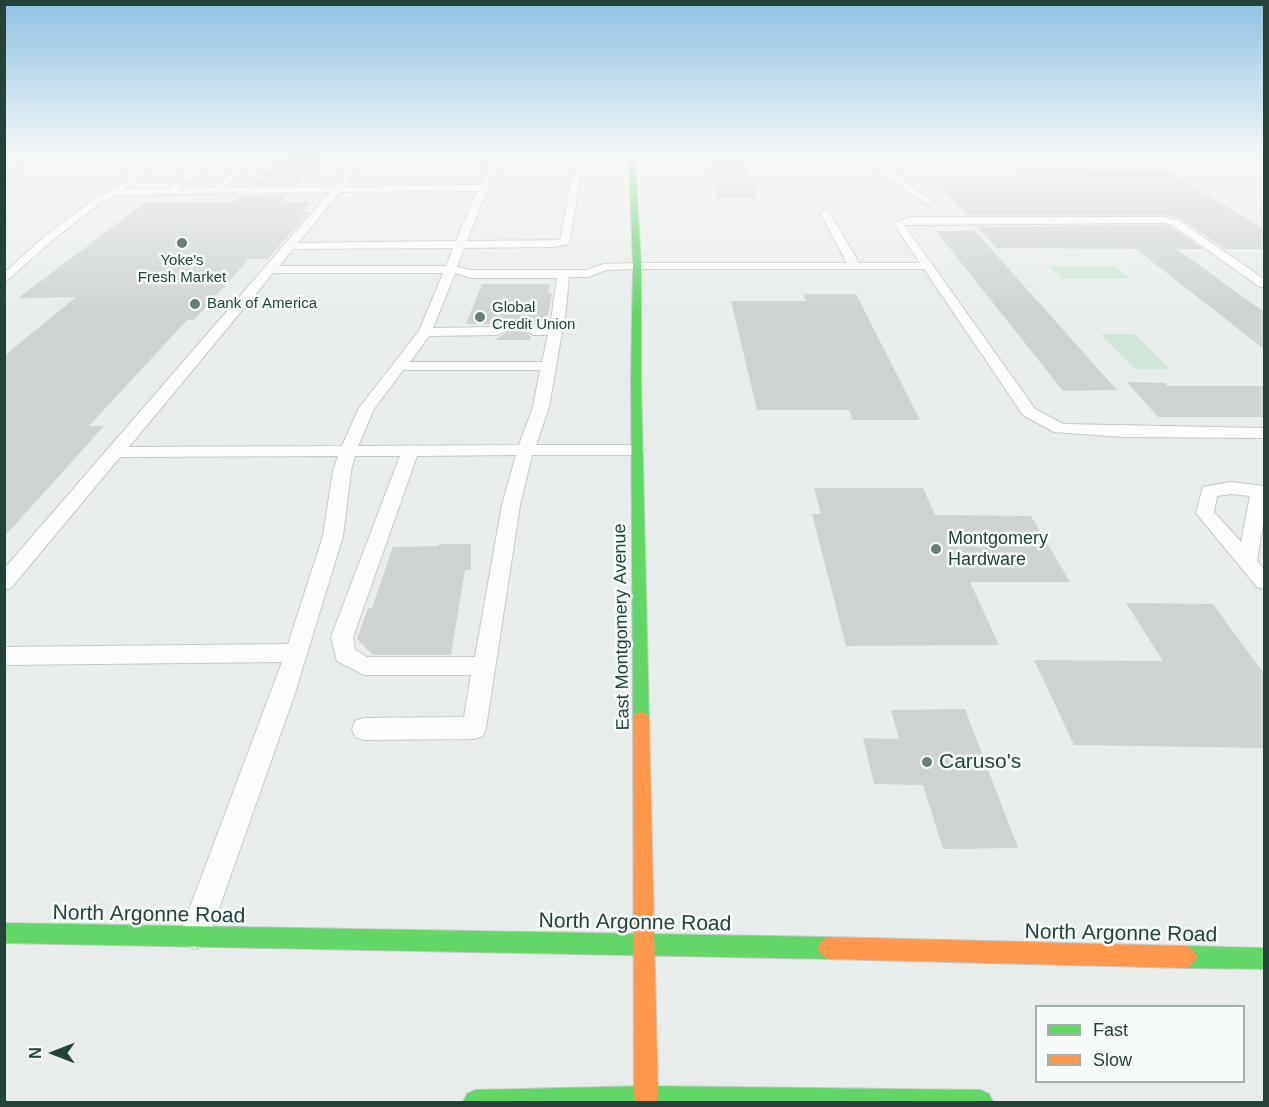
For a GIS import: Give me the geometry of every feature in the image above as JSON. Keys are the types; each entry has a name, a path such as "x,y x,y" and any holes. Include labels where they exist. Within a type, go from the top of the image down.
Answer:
{"main road":[{"name":"East Montgomery Avenue","path":"634,208 637,266 637,450 646,1098"},
{"name":"North Argonne Road","path":"4,933 644,944 1264,959"},
{"path":"475,1102 646,1098 981,1102"}],"lane":[{"path":"4,280 50,237 92,208"},
{"path":"4,584 322,208"},
{"path":"194,936 283,693 333,536 342,471 348,451 367,408 425,332 475,208"},
{"path":"289,246 554,244 565,242 571,208"},
{"path":"825,213 855,266"},
{"path":"1264,284 1176,223 1164,220 910,220 898,223 1029,412 1060,429 1264,433"},
{"path":"451,269 476,262 588,262 604,267"},
{"path":"268,270 451,269 471,274 563,274 588,273 604,267 637,266 926,266"},
{"path":"364,729 474,728 511,505 525,452 541,407 560,309 563,274"},
{"path":"533,331 554,331"},
{"path":"425,332 497,332"},
{"path":"400,366 548,366"},
{"path":"115,452 637,450"},
{"path":"410,452 342,637 345,655 364,666 483,666"},
{"path":"1247,562 1262,492 1231,488 1209,491 1205,513 1264,582"},
{"path":"4,656 294,653"}],"green space":[{"path":"1048,266 1115,266 1131,279 1061,279"},
{"path":"1101,334 1135,334 1170,369 1134,369"}],"building":[{"path":"138,208 306,208 302,212 309,212 268,259 249,259 194,320 187,320 89,426 104,426 4,537 4,356 76,297 18,298"},
{"path":"960,208 1229,208 1264,229 1264,249 1225,249 1181,219 1165,215 967,215"},
{"path":"1164,225 1171,227 1203,249 1177,249 1264,312 1264,349 1136,249 997,248 978,227"},
{"path":"936,231 975,231 1117,390 1063,391"},
{"path":"482,284 550,284 548,293 552,293 548,316 524,330 531,337 530,340 495,340 506,332 499,324 466,324"},
{"path":"803,294 856,294 920,420 853,420 849,410 757,410 731,301 806,301"},
{"path":"1127,382 1165,383 1167,386 1264,386 1264,417 1158,417"},
{"name":"Montgomery Hardware","path":"814,488 923,488 935,515 1031,516 1070,582 970,582 999,645 846,646 812,514 821,514"},
{"path":"439,544 471,544 471,570 465,570 451,655 373,655 357,639 368,608 372,608 393,547 439,546"},
{"path":"1126,603 1213,604 1264,674 1264,748 1074,745 1034,660 1163,661"},
{"name":"Caruso's","path":"965,709 1018,848 943,849 923,785 874,784 863,738 899,739 891,710"}],"traffic: fast":[{"path":"634,208 637,266 636,378 641,719"},
{"path":"4,933 828,948"},
{"path":"1186,957 1264,959"},
{"path":"475,1102 646,1098 981,1102"}],"traffic: slow":[{"path":"641,719 646,1098"},
{"path":"828,948 1186,957"}],"place":[{"name":"Yoke's Fresh Market","path":"182,243"},
{"name":"Bank of America","path":"195,304"},
{"name":"Global Credit Union","path":"480,317"},
{"name":"Montgomery Hardware","path":"936,549"},
{"name":"Caruso's","path":"927,762"}]}
